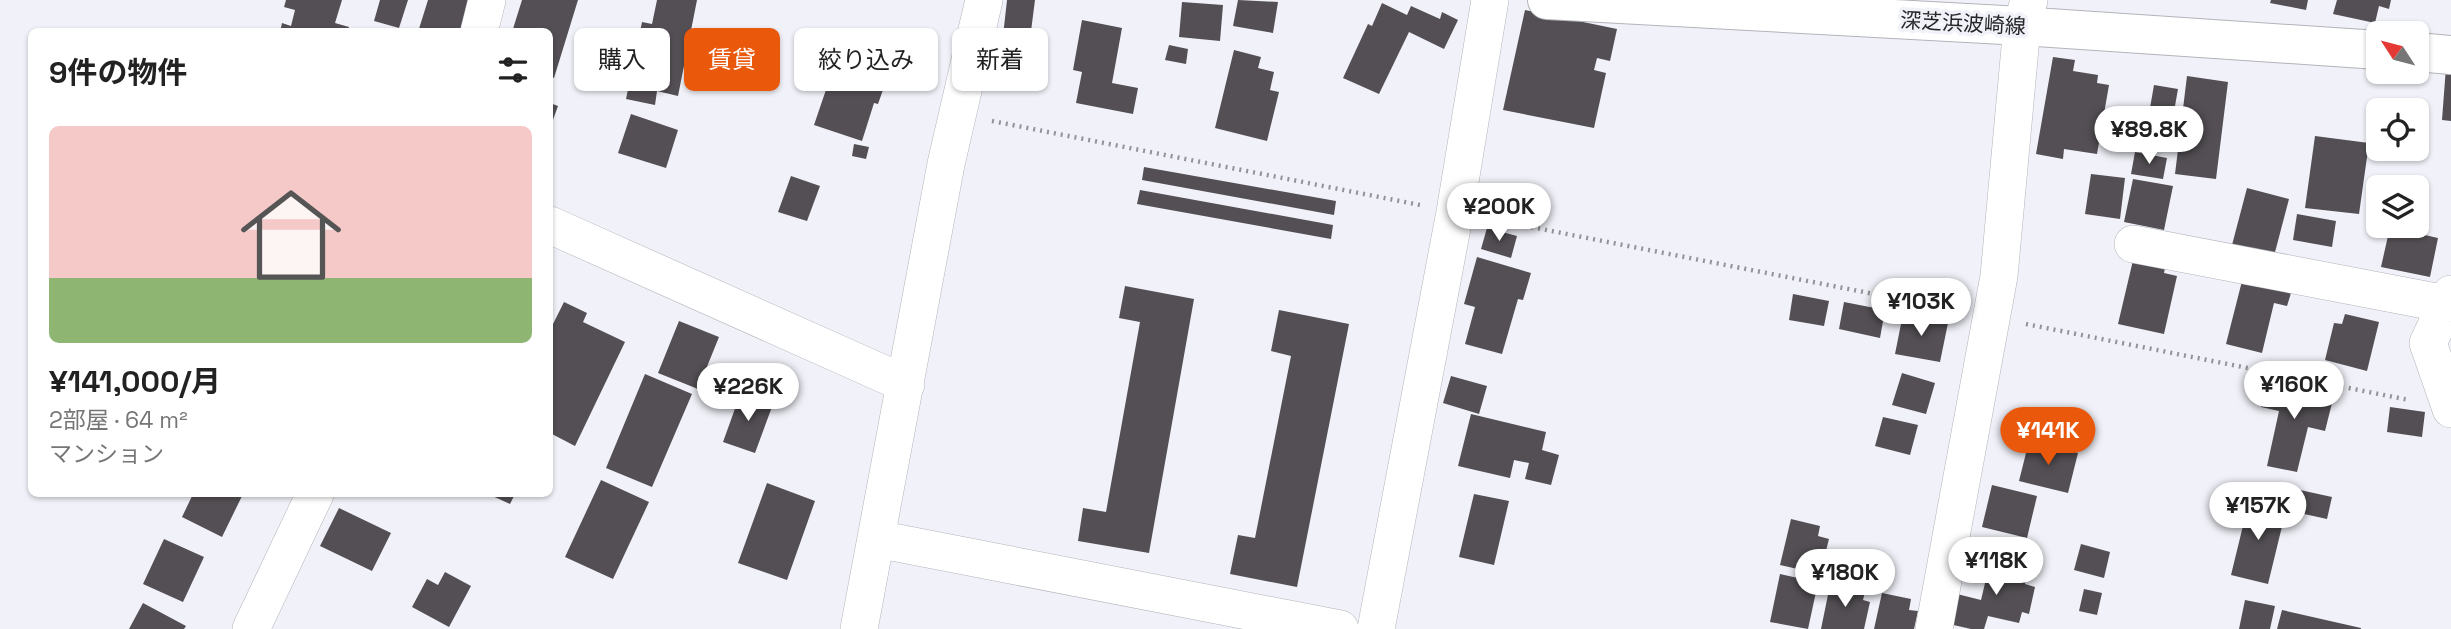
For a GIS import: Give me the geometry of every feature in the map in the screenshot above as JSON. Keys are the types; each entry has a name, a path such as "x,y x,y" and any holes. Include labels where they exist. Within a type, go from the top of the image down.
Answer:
{"main road":[{"name":"深芝浜波崎線","path":"1547,0 2026,13 2366,49"},
{"path":"2429,53 2451,55"}],"street":[{"path":"480,28 487,0"},
{"path":"859,629 946,164 984,0"},
{"path":"1376,629 1455,212 1490,0"},
{"path":"1934,629 1998,276 2026,13"},
{"path":"553,226 906,384"},
{"path":"2133,244 2449,299 2428,343 2451,408"},
{"path":"251,629 314,497"},
{"path":"877,539 1340,629"}],"path":[{"path":"957,114 2451,408"}],"building":[{"path":"286,0 342,0 335,23 349,28 281,28 282,23 291,26 295,10 284,7"},
{"path":"380,0 408,0 399,28 374,21"},
{"path":"428,0 478,0 469,28 419,28"},
{"path":"522,0 578,0 554,78 553,28 513,28"},
{"path":"657,0 697,0 691,28 684,28 684,66 678,96 657,91 670,91 670,28 641,28 642,22 652,24"},
{"path":"1007,0 1035,0 1031,28 1004,28"},
{"path":"1238,0 1278,2 1273,33 1233,26"},
{"path":"2271,0 2308,0 2306,10 2270,3"},
{"path":"2337,0 2391,0 2389,9 2379,6 2375,21 2333,14"},
{"path":"1182,2 1223,5 1220,41 1179,37"},
{"path":"1382,3 1407,15 1411,6 1440,19 1442,12 1458,20 1444,49 1409,32 1379,94 1343,78 1368,24 1372,26"},
{"path":"1525,10 1617,29 1610,61 1597,58 1594,70 1606,73 1594,128 1503,110"},
{"path":"1082,20 1122,28 1112,83 1138,88 1133,114 1076,103 1082,72 1073,70"},
{"path":"1169,45 1188,49 1186,64 1165,60"},
{"path":"1234,50 1261,57 1258,68 1274,72 1270,90 1279,92 1267,141 1215,128"},
{"path":"2053,57 2075,60 2073,71 2098,75 2097,83 2109,85 2097,154 2064,149 2063,159 2036,154"},
{"path":"2446,67 2451,67 2451,121 2442,120"},
{"path":"2187,76 2228,82 2216,179 2175,174"},
{"path":"2154,85 2178,89 2167,151 2143,148"},
{"path":"628,91 657,91 655,105 626,99"},
{"path":"826,91 883,91 878,104 874,103 862,141 814,125"},
{"path":"553,104 558,106 553,120"},
{"path":"631,114 678,130 666,168 618,153"},
{"path":"2315,136 2366,143 2366,161 2359,214 2305,208"},
{"path":"854,144 869,147 866,159 852,156"},
{"path":"2135,152 2167,158 2163,179 2131,174"},
{"path":"1144,167 1336,201 1334,215 1142,180"},
{"path":"2091,174 2125,178 2120,219 2085,214"},
{"path":"791,176 820,186 807,221 778,212"},
{"path":"2133,179 2173,186 2164,230 2124,222"},
{"path":"2247,188 2289,199 2274,256 2232,245"},
{"path":"1140,190 1333,225 1331,239 1137,204"},
{"path":"2297,214 2336,221 2332,247 2293,240"},
{"path":"1487,228 1517,236 1511,258 1481,249"},
{"path":"2388,238 2438,238 2430,277 2381,267"},
{"path":"2134,256 2166,263 2164,273 2177,276 2164,334 2118,324"},
{"path":"1477,257 1531,273 1523,300 1518,299 1502,354 1465,344 1475,307 1464,304"},
{"path":"2242,281 2282,284 2280,291 2291,293 2287,306 2274,303 2262,353 2226,344"},
{"path":"1125,286 1194,299 1149,553 1078,541 1083,508 1106,512 1140,322 1119,318"},
{"path":"1793,294 1829,301 1824,326 1789,320"},
{"path":"564,302 587,313 583,322 625,342 575,446 553,435 553,324"},
{"path":"1844,302 1885,310 1880,338 1839,329"},
{"path":"1279,310 1349,324 1297,587 1230,574 1238,535 1255,538 1291,356 1271,351"},
{"path":"1903,314 1948,323 1940,362 1895,354"},
{"path":"2345,314 2379,322 2367,371 2325,360 2334,323 2342,324"},
{"path":"679,321 719,337 698,389 658,373"},
{"path":"1902,373 1935,383 1926,414 1892,405"},
{"path":"645,374 692,394 652,487 606,468"},
{"path":"1451,376 1487,386 1479,414 1443,403"},
{"path":"2267,380 2334,395 2325,431 2308,427 2297,472 2267,466 2279,411 2261,407"},
{"path":"741,392 773,404 755,453 723,442"},
{"path":"2390,407 2425,412 2422,437 2387,432"},
{"path":"1471,414 1546,432 1542,450 1559,455 1551,485 1525,479 1529,463 1514,460 1510,478 1458,466"},
{"path":"1883,417 1918,425 1910,455 1875,446"},
{"path":"2029,441 2078,453 2068,493 2019,481"},
{"path":"601,480 649,502 613,579 565,557"},
{"path":"767,483 815,501 787,580 738,563"},
{"path":"1992,485 2037,496 2027,538 1982,527"},
{"path":"2300,490 2332,497 2327,519 2295,512"},
{"path":"1474,494 1509,501 1494,565 1459,557"},
{"path":"192,497 242,497 222,537 182,517"},
{"path":"495,497 514,497 510,504"},
{"path":"2249,501 2286,510 2268,584 2231,575"},
{"path":"339,508 391,533 372,571 320,546"},
{"path":"1791,519 1820,526 1818,536 1829,539 1820,574 1780,565"},
{"path":"164,539 204,557 183,602 143,584"},
{"path":"2081,544 2110,552 2104,578 2074,570"},
{"path":"1991,558 2029,567 2025,584 2035,587 2029,614 2022,612 2019,623 1988,616 1984,629 1949,624 1957,594 1981,600"},
{"path":"445,572 471,586 449,627 412,607 427,579 438,585"},
{"path":"1780,574 1811,581 1809,591 1816,592 1808,629 1770,622"},
{"path":"1830,585 1865,592 1863,600 1870,602 1864,629 1821,629"},
{"path":"2084,589 2102,593 2097,615 2079,611"},
{"path":"1882,593 1911,599 1909,610 1918,611 1914,629 1874,629"},
{"path":"2245,600 2275,606 2270,629 2239,629"},
{"path":"143,603 186,626 184,629 129,629"},
{"path":"2282,610 2361,628 2361,629 2277,629"}]}
